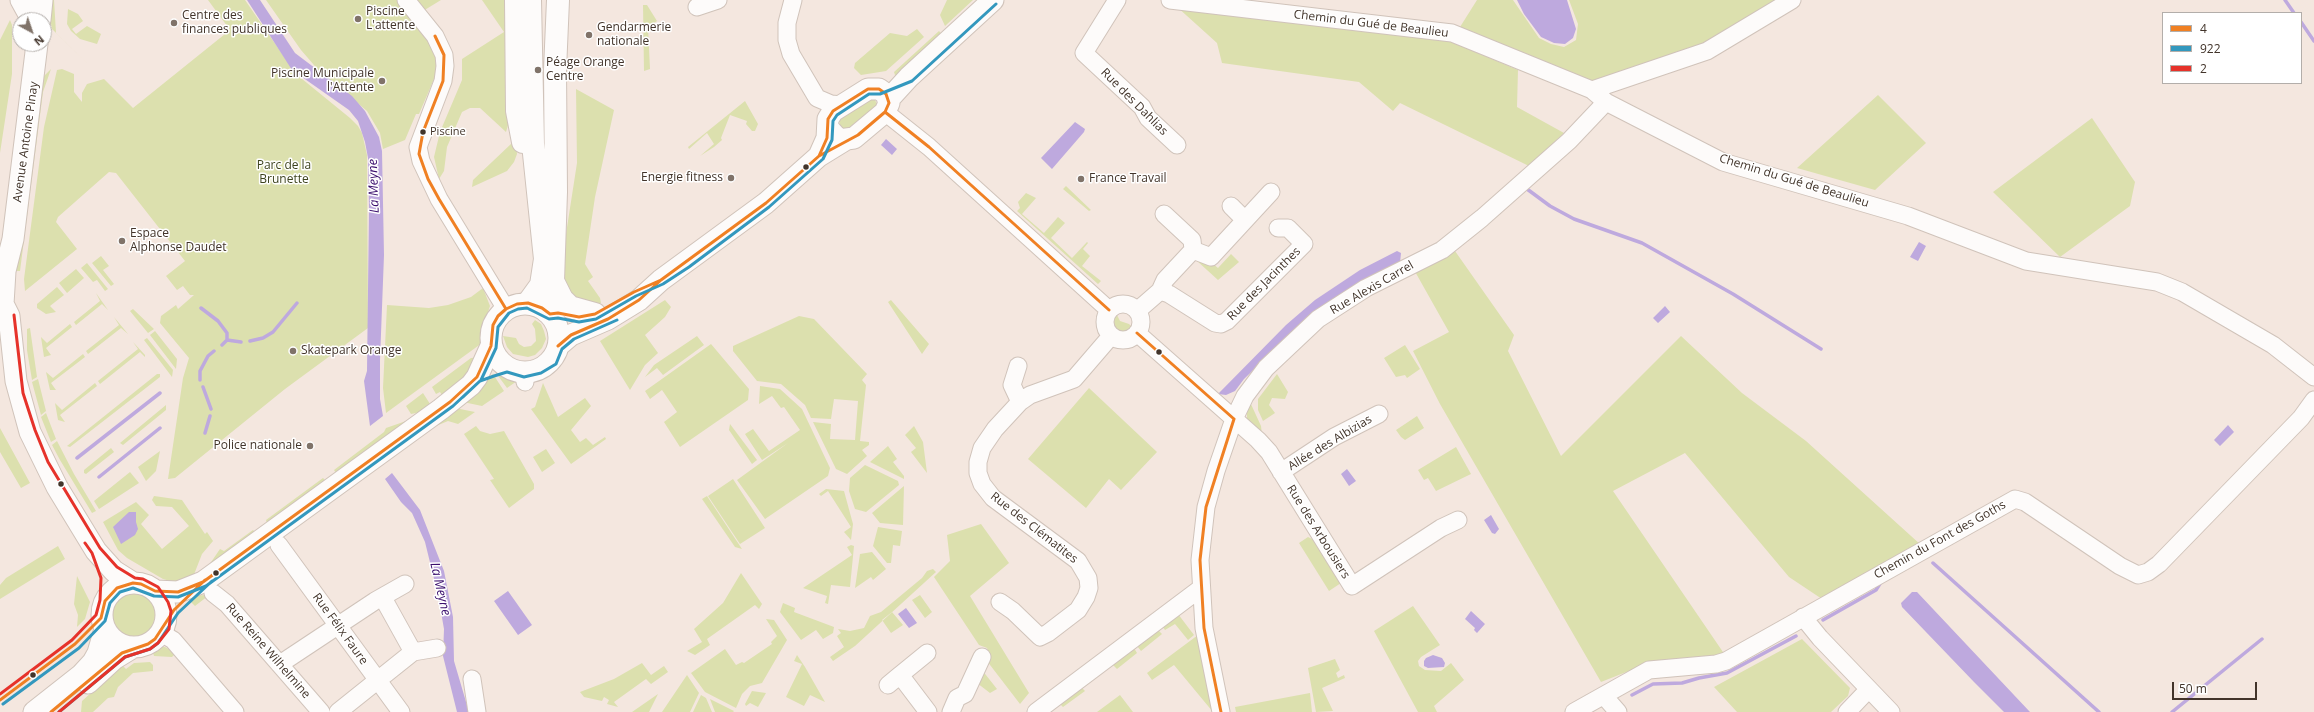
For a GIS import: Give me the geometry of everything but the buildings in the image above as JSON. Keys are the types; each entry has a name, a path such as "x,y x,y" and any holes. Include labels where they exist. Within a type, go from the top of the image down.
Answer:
{"highway":[{"path":"516,0 516,111 526,150 537,177"},
{"path":"523,0 525,50 522,112 526,150"},
{"path":"530,0 533,144 545,259 541,285 542,310"},
{"path":"540,0 542,57 542,230"},
{"path":"542,230 552,139 548,0"},
{"path":"542,310 553,282 556,192 555,70 559,0"},
{"path":"556,192 569,158 566,5 564,0"},
{"path":"553,282 562,299 570,307 595,314"}],"main road":[{"path":"21,0 28,12"},
{"path":"41,12 42,0"},
{"path":"836,124 854,138 884,100 993,0"},
{"name":"Avenue Antoine Pinay","path":"36,52 13,239 5,271 2,304 16,381 30,432 54,481 96,551 106,577 104,601"},
{"path":"558,346 576,332 626,309 661,280 760,208 819,156 836,124 868,89 884,100"},
{"path":"54,711 114,659 132,648 148,644 163,626 208,587 471,385 477,377 491,346 493,325 498,316 506,309 517,304 558,313 583,316 595,314 610,307 634,292 661,280"},
{"path":"477,377 532,372 546,365 556,354 558,346 558,329 542,310"},
{"path":"491,346 500,362 518,374"},
{"name":"Avenue Antoine Pinay","path":"96,551 114,571 134,583"},
{"path":"132,648 119,644 105,629 101,618 104,601 117,588 134,583 148,586 155,591 164,604 163,626"},
{"path":"155,591 178,592 208,587"},
{"path":"34,712 81,675 93,662 98,653 105,629"}],"street":[{"path":"406,0 434,36 444,55 445,66 443,81 418,147 421,161 439,199 506,309"},
{"path":"697,7 718,0"},
{"path":"793,0 787,23 786,40 790,54 817,98 831,104 836,124"},
{"name":"Rue des Dahlias","path":"1117,0 1084,52 1142,107 1148,118 1177,145"},
{"name":"Chemin du Gué de Beaulieu","path":"1170,0 1452,32 1592,90 1606,102 1723,162 1908,216 2026,261 2157,282 2182,292 2273,345 2314,377"},
{"path":"1592,90 1707,51 1792,0"},
{"path":"884,100 929,147 1109,310"},
{"name":"Rue Alexis Carrel","path":"1221,712 1206,637 1200,560 1206,507 1216,471 1234,420 1255,381 1284,350 1318,319 1366,288 1442,250 1482,218 1569,141 1606,102"},
{"path":"1193,250 1211,257 1272,192"},
{"path":"1231,206 1245,220"},
{"path":"1137,311 1160,292 1165,280 1193,250 1192,240 1164,214"},
{"name":"Rue des Jacinthes","path":"1160,292 1169,294 1215,323 1221,324 1227,321 1304,244 1288,228 1278,228"},
{"path":"1120,304 1127,304 1137,311 1141,320 1137,333 1127,339 1122,340 1112,336 1105,323 1109,310 1120,304"},
{"name":"Rue des Arbousiers","path":"1137,333 1262,444 1352,586 1441,528 1458,520"},
{"name":"Rue des Clématites","path":"1000,602 1013,611 1040,637 1048,633 1078,610 1089,588 1085,570 1078,560 993,498 982,484 978,467 982,448 996,429 1020,402 1030,395 1074,379 1112,336"},
{"path":"1018,366 1012,385 1020,402"},
{"name":"Chemin du Font des Goths","path":"1574,712 1648,670 1716,664 1726,661 2015,499 2025,502 2120,566 2138,575 2148,572 2159,564 2296,423 2314,400"},
{"name":"Allée des Albizias","path":"1281,472 1334,437 1379,414"},
{"name":"Rue Félix Faure","path":"280,545 401,712"},
{"path":"280,664 338,625 405,584"},
{"name":"Rue Reine Wilhelmine","path":"208,587 227,604 321,712"},
{"path":"1036,712 1201,588"},
{"path":"383,598 413,652"},
{"path":"1803,617 1820,638 1868,690 1891,712"},
{"path":"163,626 173,640 235,712"},
{"path":"338,712 413,652 437,648"},
{"path":"927,653 894,680 928,712"},
{"path":"951,712 957,698 965,694 982,657"},
{"path":"54,711 58,699 81,675"},
{"path":"472,679 477,712"},
{"path":"1847,712 1868,690"},
{"path":"1604,696 1618,712"}],"green space":[{"path":"50,0 54,0 56,33 52,29 52,12 49,12"},
{"name":"Parc de la Brunette","path":"208,0 245,0 296,74 350,118 358,126 362,133 367,155 368,328 285,389 175,478 168,479 183,378 189,358 160,323 161,316 176,305 178,309 194,295 190,295 183,286 177,290 166,276 185,261 116,173 109,172 58,217 56,222 77,249 25,291 24,279 44,127 57,70 62,69 74,74 74,92 82,102 82,93 87,84 104,79 133,108 230,30"},
{"name":"Piscine Municipale l'Attente","path":"266,0 401,0 425,31 435,56 437,72 419,114 416,114 405,140 383,149 380,133 367,111 320,72 301,50"},
{"path":"414,0 441,0 423,11"},
{"path":"482,0 508,0 509,122 506,132 480,108 470,108 462,112 447,147 444,171 439,179 434,157 440,132 462,80 462,59 504,32"},
{"path":"947,0 973,0 945,26 940,15"},
{"path":"1477,0 1513,0 1539,38 1551,44 1564,47 1576,40 1578,24 1569,0 1787,0 1709,46 1597,85 1460,27"},
{"path":"643,5 647,5 657,21 648,27 650,69 644,71"},
{"path":"1176,6 1447,40 1518,70 1517,107 1564,133 1529,166 1400,103 1393,111 1359,82 1222,63 1217,43"},
{"path":"68,9 78,14 83,21 72,29 76,34 87,26 101,34 97,44 80,39 71,31 67,24"},
{"path":"10,20 12,25 12,74 0,153 0,40"},
{"path":"917,29 924,37 886,71 861,75 854,68 855,63 890,33 907,36"},
{"path":"939,31 944,37 901,74 895,75 894,72"},
{"path":"51,69 43,92 20,271 16,271 42,78"},
{"path":"576,89 614,110 595,197 585,264 593,277 588,281 600,298 601,303 590,305 566,296 561,266 577,163"},
{"path":"1878,95 1926,143 1875,190 1797,168"},
{"path":"874,98 877,104 875,108 852,128 844,130 840,125 839,118"},
{"path":"745,101 758,124 755,131 752,131 746,124 747,121 730,115 721,138 722,140 714,147 700,156 714,144 707,133 689,149 688,147"},
{"path":"2092,118 2135,182 2130,206 2060,257 1993,192"},
{"path":"512,143 516,145 517,154 514,162 507,171 472,187 473,180"},
{"path":"1066,186 1091,210 1089,211 1063,189"},
{"path":"1026,193 1036,198 1022,214 1044,233 1058,217 1065,223 1051,238 1072,258 1087,242 1088,243 1083,249 1090,256 1082,266 1101,281 1098,284 1017,211 1020,208 1018,202"},
{"path":"1455,251 1514,335 1508,351 1561,456 1681,336 1742,393 1806,441 1921,545 1822,599 1789,577 1685,453 1613,491 1725,655 1644,665 1601,682 1440,404 1413,351 1449,332 1413,268"},
{"path":"1231,254 1239,262 1218,280 1196,260 1211,262 1218,268"},
{"path":"101,256 109,266 103,270 114,284 111,286 92,263"},
{"path":"87,263 108,289 105,291 97,280 93,282 81,268"},
{"path":"76,269 84,278 67,293 59,283"},
{"path":"57,287 64,295 50,306 56,312 46,314 37,308 37,304"},
{"path":"483,288 490,306 484,324 482,343 386,413 383,388 387,305 429,308 448,305 471,297"},
{"path":"96,293 108,310 102,304 76,325 74,322 100,301"},
{"path":"665,300 671,307 665,317 645,335 658,353 645,365 630,390 600,341"},
{"path":"891,300 929,344 922,354 888,302"},
{"path":"133,309 154,329 148,333 130,311"},
{"path":"1116,313 1120,321 1129,324 1133,328 1130,332 1124,334 1115,331 1111,325"},
{"path":"799,316 814,319 867,374 862,380 866,385 860,441 869,442 869,445 862,450 867,456 847,474 836,469 813,422 831,424 830,439 855,440 858,401 834,399 831,419 811,418 805,405 781,384 757,381 733,351 733,346"},
{"path":"114,317 128,334 121,328 88,354 86,351 119,325"},
{"path":"535,320 541,324 546,339 542,348 535,355 528,357 513,354 507,347 503,336 516,338 519,344 524,347 531,346 536,341 535,329 532,324"},
{"path":"70,324 72,327 46,348 51,355 44,357 41,337 47,343"},
{"path":"30,328 37,377 32,380 27,350 27,329"},
{"path":"155,331 177,359 176,369 150,335"},
{"path":"697,336 704,345 663,375 657,368 645,377 654,365"},
{"path":"147,338 173,370 172,377 144,340"},
{"path":"133,342 145,355 145,357 140,352 100,384 98,381 138,349"},
{"path":"711,344 749,389 748,400 680,447 664,422 677,412 662,390 650,399 645,391"},
{"path":"1405,345 1420,369 1407,378 1405,375 1396,377 1384,358"},
{"path":"83,354 85,357 51,383 56,390 50,390 46,372 53,378"},
{"path":"482,357 444,398 440,392 436,394 432,387 471,358"},
{"path":"496,373 510,374 517,381 507,388"},
{"path":"157,374 160,374 160,377 70,447 67,446"},
{"path":"493,374 504,391 482,406 463,402"},
{"path":"1277,374 1288,392 1285,399 1272,398 1269,405 1275,413 1263,421 1258,410 1258,399"},
{"path":"38,379 46,411 41,415 32,382"},
{"path":"95,383 97,386 60,415 65,422 58,420 55,403 62,410"},
{"path":"543,383 558,417 585,398 591,406 571,430 580,442 586,438 593,445 605,437 606,439 571,464 531,409 535,407"},
{"path":"760,386 780,389 802,409 830,468 828,476 765,519 737,480 788,443 762,460 745,434 753,429 769,451 800,430 784,407 781,408 772,396 759,404"},
{"path":"1089,388 1157,452 1121,490 1109,479 1086,508 1028,459"},
{"path":"423,393 432,407 421,412 411,414 406,406"},
{"path":"1250,402 1261,426 1262,435 1247,420 1247,409"},
{"path":"166,405 166,410 123,445 120,443"},
{"path":"455,408 475,412 458,424 448,421 436,426 430,425"},
{"path":"46,413 56,439 51,442 41,417"},
{"path":"1417,416 1424,428 1405,440 1396,430"},
{"path":"409,420 337,475 334,470 384,432 386,428"},
{"path":"730,424 757,460 752,464 729,430"},
{"path":"476,426 480,431 490,434 504,431 534,484 534,489 509,508 490,480 494,479 464,434"},
{"path":"914,426 923,442 927,473 911,452 916,448 905,435"},
{"path":"0,428 30,483 21,488 0,452"},
{"path":"57,441 74,474 96,511 92,513 60,460 52,445"},
{"path":"888,446 897,459 893,462 904,476 904,479 870,462"},
{"path":"1456,447 1471,474 1436,491 1428,478 1424,480 1418,470"},
{"path":"111,448 114,452 86,474 84,473 84,470"},
{"path":"546,449 555,463 542,472 533,457"},
{"path":"160,451 156,471 146,481 138,467"},
{"path":"865,465 898,481 899,485 866,512 855,509 849,491 850,478"},
{"path":"130,472 139,483 99,509 94,501"},
{"path":"323,478 327,482 268,526 266,520"},
{"path":"733,479 765,528 740,544 708,496"},
{"path":"904,486 903,525 880,523 872,513"},
{"path":"826,489 844,491 853,524 851,540 844,532 851,527 828,491 821,496 819,494"},
{"path":"154,496 182,500 205,534 207,532 213,541 202,554 193,577 177,583 163,579 127,558 118,550 103,522 136,502 149,515 141,524 162,549 189,526 172,507 156,506 152,500"},
{"path":"707,496 742,549 735,547 702,499"},
{"path":"981,524 1009,563 970,596 1029,693 1020,704 987,661 989,655 987,648 979,645 934,577 950,561 947,535"},
{"path":"878,527 902,531 900,546 893,545 891,563 887,563 873,546"},
{"path":"253,530 257,534 207,568 220,549 224,551"},
{"path":"1308,537 1314,540 1341,583 1329,591 1299,543"},
{"path":"851,545 854,546 850,587 831,585 828,604 825,603 827,596 803,588 852,555 847,547"},
{"path":"58,546 65,559 0,599 0,585 6,578"},
{"path":"872,552 886,569 873,580 871,577 855,588 860,554"},
{"path":"933,569 936,572 855,646 833,661 830,657 844,647 837,636 841,633 838,629 850,631 864,628 870,616 881,612 922,578 927,571"},
{"path":"741,573 762,604 759,609 755,605 707,639 710,645 695,655 687,651 702,642 694,629 723,603"},
{"path":"77,576 90,602 85,619 77,627 78,615 74,604"},
{"path":"129,593 137,593 142,594 149,599 154,606 154,624 149,631 142,636 129,637 121,634 114,627 111,619 111,611 114,603 121,596"},
{"path":"920,595 932,612 925,618 912,600"},
{"path":"195,596 208,596 195,606 188,599"},
{"path":"783,603 795,608 794,612 834,627 833,633 823,639 816,630 801,640 780,612"},
{"path":"1413,606 1440,645 1421,657 1418,661 1419,666 1425,670 1441,671 1451,663 1464,680 1434,706 1437,712 1418,712 1374,631"},
{"path":"892,612 903,625 891,633 882,620"},
{"path":"1178,614 1194,635 1188,640 1175,624 1165,630 1162,626"},
{"path":"766,619 774,620 787,640 762,683 750,686 742,694 736,708 705,692 691,673 725,649 736,665 742,662 744,663 772,644 771,642 777,636"},
{"path":"1158,630 1162,634 1141,651 1137,646"},
{"path":"1198,635 1213,712 1174,665 1152,680 1147,673"},
{"path":"1802,639 1850,688 1848,696 1831,712 1737,712 1714,687"},
{"path":"158,647 165,647 176,653 172,657 154,656 152,650"},
{"path":"1134,648 1137,653 1117,669 1113,665"},
{"path":"797,655 825,702 810,695 804,706 786,697 802,664 794,661"},
{"path":"1335,659 1340,670 1336,673 1338,678 1344,675 1345,678 1322,688 1333,711 1316,712 1308,668"},
{"path":"150,662 153,665 153,671 133,673 118,687 114,697 108,698 93,712 81,712 82,701 122,665 126,669 134,663"},
{"path":"642,663 651,675 664,666 668,672 651,684 646,679 614,702 618,707 607,704 609,700 604,697 602,701 584,697 580,692 614,679"},
{"path":"982,670 997,689 990,693 977,683"},
{"path":"687,675 699,693 690,712 662,712"},
{"path":"1081,687 1085,691 1063,707 1060,704"},
{"path":"752,691 766,693 758,707 750,703 746,706 745,704"},
{"path":"1310,693 1312,712 1236,712 1235,707"},
{"path":"658,694 649,712 632,712"},
{"path":"701,695 706,698 712,712 693,712"},
{"path":"1120,695 1133,712 1097,712"},
{"path":"710,699 734,711 715,712"}],"water":[{"name":"La Meyne","path":"247,0 260,0 295,53 352,96 365,111 379,137 382,151 384,255 380,360 380,399 383,416 370,426 364,381 367,371 369,208 368,158 365,142 358,121 349,110 292,70"},
{"path":"1517,0 1567,0 1576,29 1573,38 1565,44 1554,43 1541,37 1524,14"},
{"path":"1075,122 1085,129 1084,132 1052,169 1041,158"},
{"path":"886,139 897,149 892,155 881,145"},
{"path":"1919,242 1926,246 1918,261 1910,257"},
{"path":"1397,251 1401,253 1400,263 1271,353 1244,379 1235,391 1226,395 1218,394 1286,325 1315,300 1360,270"},
{"path":"1665,306 1670,312 1658,323 1653,318"},
{"path":"2228,425 2234,432 2220,446 2214,440"},
{"path":"1347,469 1356,481 1349,486 1341,474"},
{"name":"La Meyne","path":"392,473 420,510 444,571 453,617 454,661 469,712 457,712 443,656 444,629 438,595 425,542 412,513 401,502 385,479"},
{"path":"129,512 136,512 138,529 135,535 121,544 113,527"},
{"path":"1491,515 1499,529 1495,534 1492,533 1484,520"},
{"path":"508,591 532,625 518,635 494,601"},
{"path":"1912,592 1917,592 2030,712 2004,712 1974,682 1902,607 1901,603"},
{"path":"906,608 917,623 909,628 898,614"},
{"path":"1471,611 1485,624 1477,633 1474,630 1475,628 1465,619"},
{"path":"1433,655 1442,658 1445,663 1444,667 1428,668 1424,666 1424,661 1426,658"}],"waterway":[{"path":"2285,0 2293,12"},
{"path":"2302,23 2314,41"},
{"path":"1527,189 1550,206 1574,219 1642,243 1733,294 1821,349"},
{"path":"250,341 263,338 273,332 297,303"},
{"path":"201,308 218,321 227,333 227,340 222,345"},
{"path":"227,340 241,342"},
{"path":"200,380 200,371 208,356 214,351"},
{"path":"203,387 211,409"},
{"path":"77,458 160,393"},
{"path":"205,433 210,416"},
{"path":"99,477 160,428"},
{"path":"1933,563 2099,712"},
{"path":"1823,620 1876,590 1881,582"},
{"path":"1632,695 1653,684 1682,683 1727,673 1796,636"},
{"path":"2172,712 2262,639"}],"transit line":[{"name":"922","path":"3,704 79,648 105,621 110,603 120,592 133,588 154,596 178,597 206,586 453,406 481,380 496,348 498,327 509,313 518,309 527,308 549,319 558,318 579,322 596,319 636,296 663,284 689,267 769,207 823,159 832,140 833,121 837,115 869,94 880,94 912,81 996,4"},
{"name":"4","path":"435,36 444,55 443,81 423,132 419,154 428,179 439,199 506,309"},
{"name":"4","path":"868,89 879,89 886,94 889,103 885,112 858,135 819,156 827,138 828,119 833,111 868,89"},
{"name":"4","path":"885,112 929,147 1109,310"},
{"name":"4","path":"766,203 819,156"},
{"name":"4","path":"766,203 819,156"},
{"name":"4","path":"661,280 766,203"},
{"name":"4","path":"661,280 766,203"},
{"name":"4","path":"550,314 558,313 579,317 595,314 634,292 661,280"},
{"name":"4","path":"558,346 571,335 608,319 639,300 661,280"},
{"name":"4","path":"0,700 75,644 101,618 105,601 117,588 133,583 141,584 155,591 178,592 203,582 450,402 477,377 491,346 493,325 498,316 506,309 517,304 528,303 542,308 550,314"},
{"name":"2","path":"14,315 23,393 35,430 48,462 100,548 117,567 135,578 143,579 158,587 168,602 171,611 169,629 158,643 150,649 125,657 59,712"},
{"name":"922","path":"463,397 480,381 494,376 507,372 524,377 541,373 556,364 562,349 574,339 617,320"},
{"name":"4","path":"1137,333 1234,419"},
{"name":"4","path":"1221,712 1204,628 1200,560 1206,507 1234,419"},
{"name":"2","path":"0,694 72,640 96,615 100,600 101,578 92,553 85,543"},
{"name":"4","path":"51,712 122,653 148,644 155,639 174,610 205,580"},
{"name":"922","path":"59,712 125,657 150,649 158,643 178,613 212,581"}],"place":[{"name":"Piscine L'attente","path":"358,19"},
{"name":"Centre des finances publiques","path":"174,23"},
{"name":"Gendarmerie nationale","path":"589,35"},
{"name":"Péage Orange Centre","path":"538,70"},
{"name":"Piscine Municipale l'Attente","path":"382,81"},
{"name":"Piscine","path":"423,132"},
{"name":"Energie fitness","path":"731,178"},
{"name":"France Travail","path":"1081,179"},
{"name":"Espace Alphonse Daudet","path":"122,241"},
{"name":"Skatepark Orange","path":"293,351"},
{"name":"Police nationale","path":"310,446"}]}
